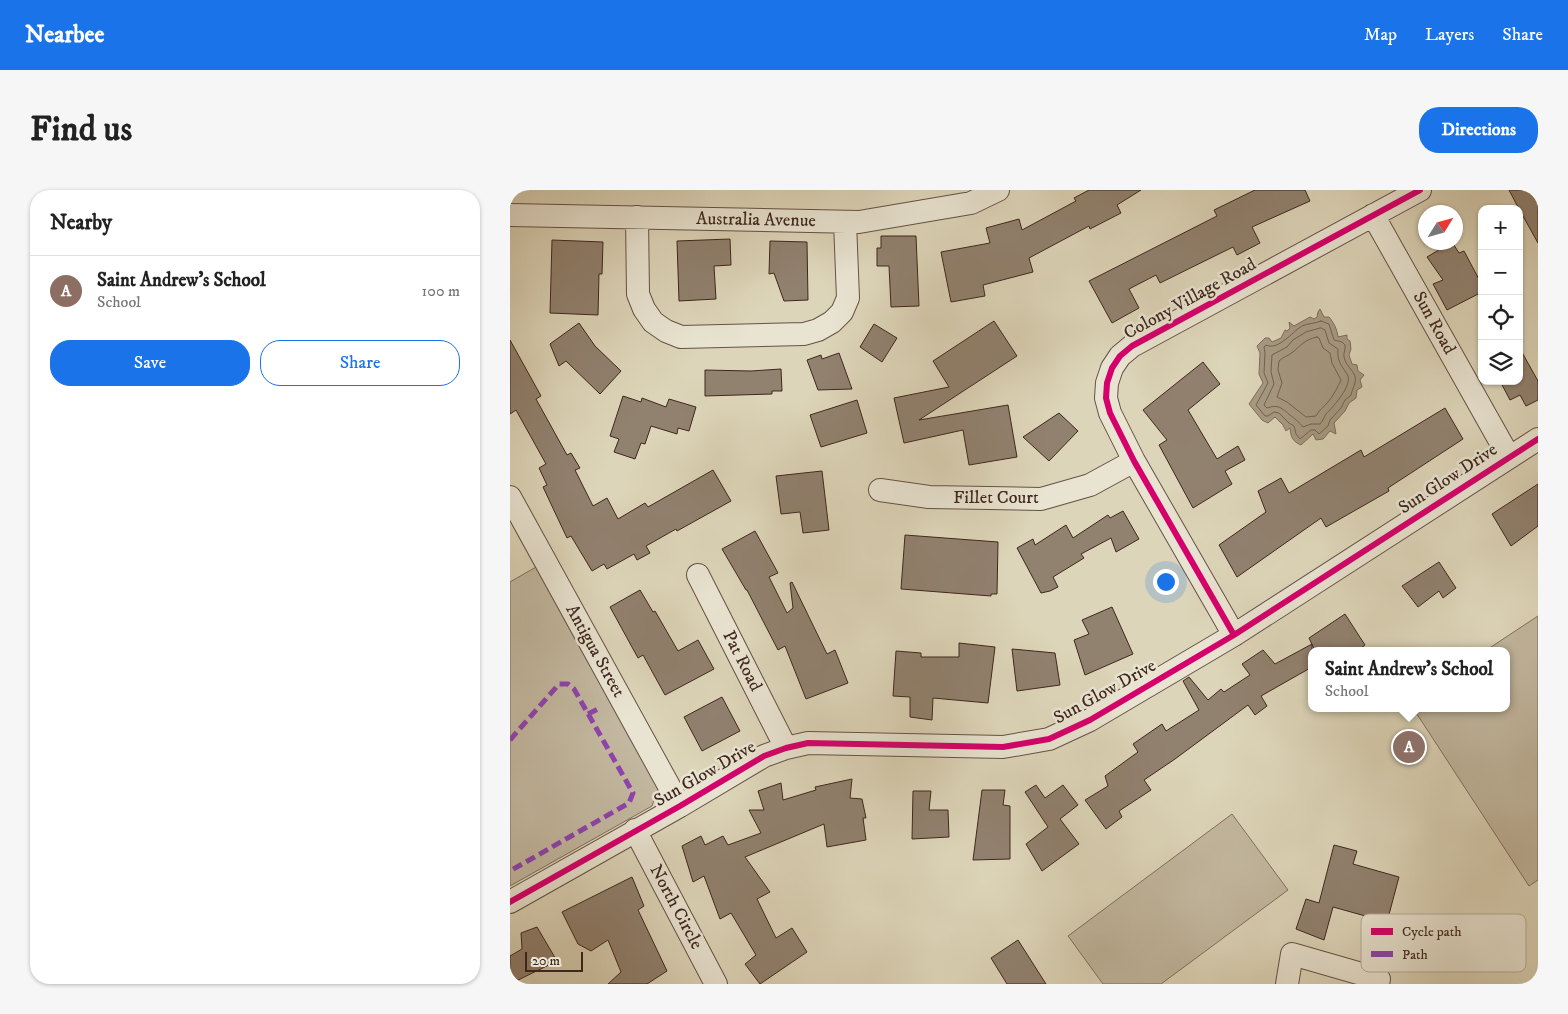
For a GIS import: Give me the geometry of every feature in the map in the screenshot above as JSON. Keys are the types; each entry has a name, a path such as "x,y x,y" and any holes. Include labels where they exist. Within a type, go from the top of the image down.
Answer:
{"street":[{"name":"Australia Avenue","path":"510,215 859,222 971,203 998,190"},
{"name":"Colony Village Road","path":"1234,635 1134,461 1110,413 1106,398 1109,375 1120,356 1132,346 1420,190"},
{"name":"Sun Road","path":"1374,215 1509,458"},
{"path":"637,217 638,294 644,309 653,322 666,331 681,337 804,334 818,330 832,322 842,312 848,298 845,222"},
{"name":"Sun Glow Drive","path":"510,902 764,756 786,748 808,744 1003,747 1049,740 1090,720 1234,635 1538,439"},
{"name":"Fillet Court","path":"880,490 929,497 1041,500 1090,485 1134,461"},
{"name":"Antigua Street","path":"510,497 680,806"},
{"name":"Pat Road","path":"698,575 786,748"},
{"name":"North Circle","path":"635,830 716,984"},
{"path":"1287,984 1292,954 1379,979 1378,984"}],"shaded area":[{"path":"536,567 660,783 652,806 510,886 510,582"},
{"path":"1538,616 1538,880 1529,886 1416,712 1510,712 1510,647 1491,647"},
{"path":"1232,814 1288,890 1161,984 1103,984 1068,936"}],"water":[{"path":"1320,309 1324,317 1329,317 1338,337 1347,335 1347,339 1350,341 1351,349 1349,355 1352,364 1357,365 1358,371 1364,375 1360,380 1362,387 1357,390 1356,398 1349,403 1345,411 1334,423 1336,434 1330,431 1323,439 1316,440 1313,434 1301,445 1292,438 1290,428 1286,431 1275,417 1268,423 1262,420 1249,404 1263,383 1259,374 1260,353 1257,346 1265,338 1269,338 1272,342 1281,338 1285,330 1287,331 1290,328 1289,322 1294,326 1310,317 1314,319 1317,317"}],"building":[{"path":"1089,190 1141,190 1117,205 1121,213 1090,229 1089,226 1029,258 1033,272 983,285 985,296 951,302 941,252 990,243 986,228 1019,219 1022,230 1076,201 1074,198"},
{"path":"1255,190 1305,190 1310,201 1252,227 1260,243 1237,255 1233,247 1160,283 1156,275 1129,289 1139,308 1112,323 1089,281 1217,216 1214,210"},
{"path":"1509,190 1538,190 1538,243 1523,216 1523,205 1517,205"},
{"path":"881,236 916,236 919,306 891,307 889,266 877,266 877,248 881,248"},
{"path":"730,239 731,265 714,266 716,299 679,301 677,241"},
{"path":"552,240 603,242 602,274 599,274 598,315 550,313"},
{"path":"770,241 807,242 808,300 784,301 774,273 769,274"},
{"path":"1439,250 1457,250 1459,253 1464,251 1478,277 1478,294 1447,310 1433,284 1443,280 1427,257"},
{"path":"994,321 1017,356 919,420 1008,405 1017,457 969,465 963,430 904,443 894,398 949,387 933,361"},
{"path":"579,323 595,346 621,371 600,394 566,361 559,366 550,344"},
{"path":"874,324 897,338 882,362 860,347"},
{"path":"510,340 541,396 536,399 567,455 571,453 580,468 575,470 593,506 607,498 618,519 645,503 648,507 713,470 731,501 646,546 650,553 637,560 634,554 607,569 604,564 592,571 571,536 567,538 543,487 547,485 539,468 546,464 516,410 510,414"},
{"path":"839,353 852,389 818,390 807,360 821,355 822,359"},
{"path":"1523,354 1538,381 1538,400 1526,406 1520,395 1510,400 1502,385 1523,385"},
{"path":"1203,362 1220,384 1188,410 1217,459 1238,446 1245,460 1225,471 1232,484 1193,508 1159,445 1167,440 1143,410"},
{"path":"781,369 782,391 772,391 772,394 705,396 705,370 751,371"},
{"path":"623,396 641,402 642,398 666,407 669,399 696,407 689,431 678,428 677,434 651,426 645,444 641,443 635,459 614,452 619,439 610,436"},
{"path":"857,400 867,433 821,447 810,415"},
{"path":"1445,408 1463,439 1388,488 1389,491 1326,527 1321,518 1237,577 1219,545 1266,512 1258,491 1281,478 1289,493 1361,450 1364,457"},
{"path":"1059,413 1078,431 1049,461 1023,437"},
{"path":"822,471 829,530 803,533 800,512 781,514 776,476"},
{"path":"1538,484 1538,526 1511,546 1492,514"},
{"path":"1123,511 1139,539 1116,552 1111,538 1081,554 1084,558 1053,577 1058,587 1041,593 1017,548 1033,539 1035,545 1066,525 1073,538 1108,515 1110,518"},
{"path":"755,531 778,573 769,577 787,613 793,608 790,583 792,582 827,654 835,650 848,683 806,699 785,646 778,650 747,590 722,549"},
{"path":"905,535 998,542 997,594 991,594 991,596 901,589"},
{"path":"1439,562 1456,588 1443,598 1439,591 1418,607 1402,586"},
{"path":"640,590 653,612 655,611 678,651 698,640 714,669 665,695 643,655 638,658 610,607"},
{"path":"1112,607 1133,654 1085,675 1074,640 1089,634 1082,620"},
{"path":"1345,614 1365,645 1362,647 1313,647 1309,638"},
{"path":"959,643 995,647 988,703 933,698 932,720 910,717 910,697 893,696 896,651 921,653 921,657 959,657"},
{"path":"1312,644 1312,647 1308,647 1308,669 1261,696 1267,706 1255,715 1248,705 1144,780 1151,790 1119,811 1122,817 1106,829 1085,800 1108,786 1105,776 1138,752 1133,744 1162,724 1166,731 1199,710 1183,681 1189,677 1208,700 1221,689 1224,692 1250,675 1242,664 1263,650 1275,664"},
{"path":"1012,649 1055,653 1060,685 1017,691"},
{"path":"722,697 740,731 702,751 684,717"},
{"path":"852,779 850,798 862,799 866,818 863,818 866,840 827,847 824,824 745,857 770,892 757,899 776,938 792,928 807,952 760,984 745,964 756,955 731,913 720,919 704,876 693,882 682,846 701,836 705,845 723,836 728,845 761,833 749,810 764,810 758,791 781,783 783,800 816,790 815,787"},
{"path":"1036,785 1045,798 1063,785 1078,805 1060,819 1079,844 1042,871 1026,844 1048,827 1025,792"},
{"path":"982,790 1005,790 1003,805 1010,806 1010,859 973,860"},
{"path":"913,791 931,791 929,810 948,810 949,837 912,839"},
{"path":"1334,845 1357,851 1353,864 1399,877 1389,914 1361,915 1333,907 1324,940 1296,929 1306,899 1319,903"},
{"path":"632,877 644,906 638,910 667,971 647,984 608,984 621,972 608,940 591,951 578,944 562,912"},
{"path":"537,927 557,961 510,984 510,956 522,949 521,933"},
{"path":"1018,940 1046,984 1007,984 991,958"}],"marked path":[{"path":"510,740 559,684 568,684 574,689 633,793 629,803 510,871"},
{"path":"588,714 598,709"}],"cycle path":[{"path":"1234,635 1134,461 1110,413 1106,398 1107,383 1112,368 1120,356 1132,346 1420,190"},
{"path":"510,902 764,756 786,748 808,743 1003,747 1049,739 1090,720 1234,635 1538,439"}],"place":[{"name":"Saint Andrew's School","path":"1409,747"}]}
